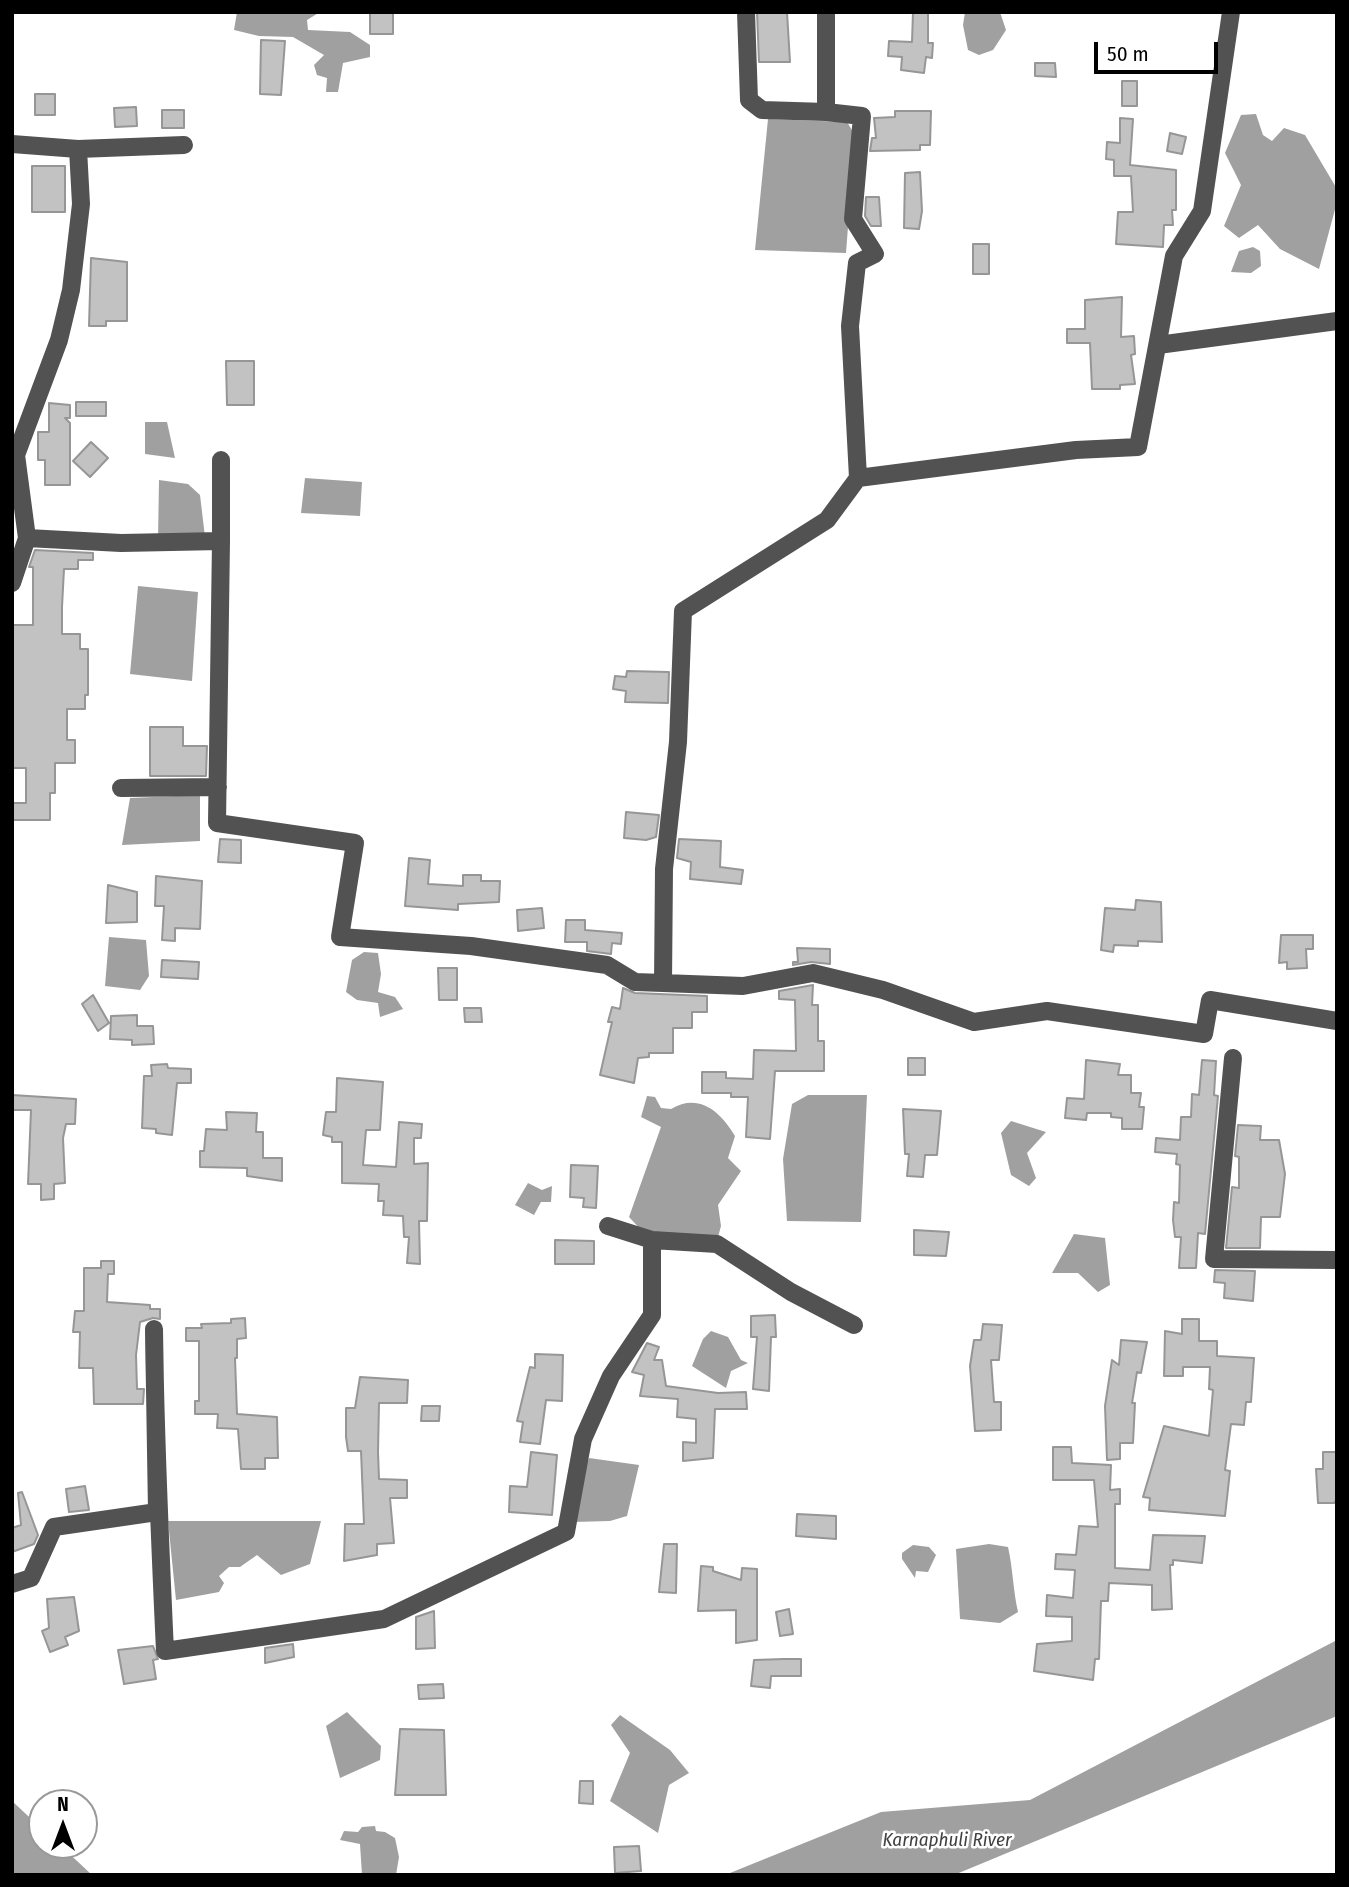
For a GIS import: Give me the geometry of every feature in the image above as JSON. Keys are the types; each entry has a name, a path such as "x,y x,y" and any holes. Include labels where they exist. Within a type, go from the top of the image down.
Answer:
{"street":[{"path":"663,983 664,869 678,742 683,611 827,520 858,478 850,326 857,263 875,254 853,219 862,116 762,110 749,100 746,12"},
{"path":"826,12 826,112"},
{"path":"858,478 1076,450 1138,447 1174,256 1202,211 1231,12"},
{"path":"12,144 78,149 184,145"},
{"path":"12,583 26,538 16,455 59,340 71,290 81,204 78,149"},
{"path":"1157,345 1337,321"},
{"path":"221,460 217,823 355,843 340,937 512,951 607,965 635,982 743,986 813,973 883,990 974,1021 1047,1011 1204,1034 1210,1000 1337,1021"},
{"path":"26,538 121,543 221,541"},
{"path":"121,788 218,787"},
{"path":"1233,1058 1214,1259 1337,1260"},
{"path":"608,1226 652,1240 717,1244 791,1292 854,1325"},
{"path":"157,1512 154,1329 156,1486 157,1512 165,1651 384,1619 565,1532 583,1439 611,1376 652,1315 652,1240"},
{"path":"12,1584 31,1578 54,1527 157,1512"}],"water":[{"path":"237,12 320,12 307,20 308,30 350,32 370,45 370,57 343,63 338,92 326,92 327,78 317,75 314,65 324,55 293,37 259,36 234,30"},
{"path":"965,12 1000,12 1006,30 993,50 979,55 968,50 963,25"},
{"path":"1256,114 1263,135 1272,141 1284,128 1305,135 1337,189 1337,202 1319,269 1280,249 1258,225 1239,238 1224,226 1241,185 1225,153 1241,115"},
{"path":"768,119 847,122 855,135 846,253 755,250"},
{"path":"1253,247 1260,251 1261,266 1251,273 1231,272 1239,251"},
{"path":"145,422 167,422 175,458 145,454"},
{"path":"305,478 362,482 360,516 301,513"},
{"path":"159,480 188,484 200,495 205,537 158,540"},
{"path":"138,586 198,592 192,681 130,674"},
{"path":"200,795 200,841 122,845 130,798"},
{"path":"109,937 146,940 149,976 140,990 105,986"},
{"path":"364,952 378,953 381,974 378,992 395,997 403,1009 380,1017 378,1003 357,1000 346,992 352,960"},
{"path":"808,1095 867,1095 861,1222 787,1221 783,1159 792,1104"},
{"path":"647,1096 655,1097 661,1108 671,1109 691,1103 708,1107 723,1119 735,1136 728,1158 741,1171 718,1205 721,1226 718,1237 643,1232 629,1217 661,1127 641,1117"},
{"path":"1011,1121 1046,1132 1027,1153 1036,1178 1029,1186 1011,1175 1001,1133"},
{"path":"528,1183 542,1190 552,1186 551,1202 541,1202 534,1215 515,1205"},
{"path":"1074,1234 1105,1238 1110,1285 1098,1292 1078,1273 1052,1273"},
{"path":"711,1331 728,1337 741,1360 748,1363 731,1371 726,1388 692,1366 703,1339"},
{"path":"589,1458 639,1465 627,1516 610,1521 573,1522 580,1482"},
{"path":"168,1521 321,1521 310,1564 281,1575 257,1555 240,1567 229,1567 219,1576 224,1583 219,1592 176,1600"},
{"path":"989,1544 1008,1547 1018,1612 1000,1623 960,1619 956,1549"},
{"path":"913,1545 929,1547 936,1555 928,1572 916,1571 915,1578 902,1559 902,1553"},
{"name":"Karnaphuli River","path":"1337,1640 1337,1716 954,1875 725,1875 881,1812 1030,1800"},
{"path":"347,1712 381,1746 380,1760 340,1778 326,1726"},
{"path":"620,1715 670,1750 689,1773 669,1785 658,1833 610,1801 630,1753 611,1725"},
{"path":"12,1801 28,1816 28,1859 75,1859 92,1875 12,1875"},
{"path":"375,1826 376,1831 385,1832 395,1838 399,1857 396,1875 362,1875 360,1844 340,1840 344,1831 358,1832 362,1827"}],"building":[{"path":"370,12 393,12 393,34 370,34"},
{"path":"757,12 787,12 790,62 759,62"},
{"path":"913,12 928,12 928,43 933,43 932,58 926,57 924,73 901,70 902,57 888,56 889,41 912,42"},
{"path":"261,40 285,41 281,95 260,94"},
{"path":"1035,63 1055,63 1056,77 1035,76"},
{"path":"1122,81 1137,81 1137,106 1122,106"},
{"path":"35,94 55,94 55,115 35,115"},
{"path":"136,107 137,126 115,127 114,108"},
{"path":"162,110 184,110 184,128 162,128"},
{"path":"895,111 931,111 930,145 920,145 920,150 870,151 872,138 876,138 874,118 895,117"},
{"path":"1120,118 1133,119 1130,165 1176,170 1176,210 1172,210 1173,225 1164,225 1163,247 1116,244 1118,212 1133,212 1131,176 1114,176 1114,160 1106,159 1107,142 1120,143"},
{"path":"1170,133 1186,137 1182,154 1167,151"},
{"path":"32,166 65,166 65,212 32,212"},
{"path":"920,172 922,211 919,229 904,228 905,173"},
{"path":"866,197 879,197 881,226 871,226 865,216"},
{"path":"973,244 989,244 989,274 973,274"},
{"path":"91,258 127,262 127,321 106,321 106,326 89,326"},
{"path":"1122,297 1121,337 1134,336 1135,354 1131,355 1135,384 1120,385 1120,389 1092,389 1090,343 1067,343 1067,329 1085,329 1085,300"},
{"path":"226,361 254,361 254,405 227,405"},
{"path":"76,402 106,402 106,416 76,416"},
{"path":"49,403 70,405 70,418 65,418 70,423 70,485 45,485 45,460 38,460 38,432 49,432"},
{"path":"91,442 108,458 90,477 73,461"},
{"path":"35,550 93,553 93,560 78,560 78,569 64,569 62,607 62,634 80,634 80,649 88,649 88,695 85,695 85,709 67,709 67,740 75,740 75,763 55,763 55,793 50,793 50,820 12,820 12,803 26,803 26,768 12,768 12,625 33,625 33,567 29,567"},
{"path":"627,671 669,672 668,703 625,702 626,691 613,689 615,676 626,677"},
{"path":"150,727 183,727 183,746 207,746 206,776 150,776"},
{"path":"626,812 659,815 656,837 646,840 624,838"},
{"path":"220,839 241,840 241,863 218,862"},
{"path":"679,839 721,841 720,867 743,870 741,884 690,879 691,862 677,858"},
{"path":"409,858 430,860 428,884 463,886 463,875 481,875 481,881 500,881 499,902 458,904 458,910 405,906"},
{"path":"156,876 202,881 200,929 175,928 175,941 162,940 164,906 155,906"},
{"path":"108,885 137,892 137,922 106,923"},
{"path":"1136,900 1161,902 1162,942 1138,941 1138,946 1114,945 1113,952 1101,950 1105,908 1135,910"},
{"path":"542,908 544,928 518,931 517,910"},
{"path":"566,920 585,920 585,930 622,933 621,944 612,943 611,954 587,951 587,942 565,942"},
{"path":"1281,935 1313,935 1313,949 1306,949 1307,968 1287,969 1287,962 1279,963"},
{"path":"797,948 830,949 830,964 811,962 793,965 793,962 798,962"},
{"path":"162,960 199,962 198,979 161,977"},
{"path":"438,968 457,968 457,1000 439,1000"},
{"path":"813,985 812,1005 818,1005 818,1041 824,1041 824,1071 775,1071 770,1139 746,1137 748,1097 731,1097 731,1093 702,1093 702,1072 726,1072 726,1078 753,1079 754,1050 796,1051 795,1000 779,999 779,991"},
{"path":"623,988 635,993 707,996 707,1012 692,1012 692,1028 673,1028 673,1053 649,1053 649,1057 638,1058 634,1083 600,1075 612,1022 608,1022 612,1007 620,1009"},
{"path":"93,995 109,1023 98,1031 82,1004"},
{"path":"464,1008 481,1008 482,1022 465,1022"},
{"path":"137,1015 137,1026 153,1026 154,1044 132,1045 132,1040 110,1039 111,1016"},
{"path":"908,1058 925,1058 925,1075 908,1075"},
{"path":"1086,1060 1120,1064 1118,1075 1131,1075 1131,1093 1141,1093 1139,1107 1144,1107 1142,1129 1122,1129 1122,1118 1111,1117 1111,1113 1087,1113 1086,1120 1065,1118 1067,1098 1084,1099"},
{"path":"1202,1060 1216,1061 1214,1095 1218,1096 1205,1234 1198,1233 1196,1268 1179,1268 1181,1237 1175,1237 1173,1220 1174,1202 1179,1203 1180,1165 1176,1164 1177,1154 1155,1152 1156,1138 1180,1140 1181,1117 1191,1117 1192,1094 1199,1095"},
{"path":"167,1064 168,1068 191,1069 191,1083 177,1083 172,1135 156,1133 156,1129 142,1128 144,1076 152,1076 151,1065"},
{"path":"337,1078 383,1082 380,1130 366,1130 363,1165 396,1167 399,1122 422,1124 421,1138 414,1138 414,1164 428,1163 427,1221 419,1221 420,1264 407,1263 409,1237 404,1237 403,1216 383,1215 384,1201 378,1201 379,1184 342,1183 342,1142 332,1142 332,1137 323,1135 326,1112 336,1112"},
{"path":"12,1095 76,1099 75,1124 66,1124 63,1138 65,1183 54,1184 54,1199 41,1200 41,1184 28,1184 31,1110 12,1110"},
{"path":"903,1109 941,1111 937,1155 925,1155 923,1177 907,1176 909,1154 905,1154"},
{"path":"226,1112 257,1113 256,1132 263,1132 263,1158 282,1158 282,1181 247,1176 247,1168 200,1167 200,1151 204,1151 206,1129 227,1130"},
{"path":"1238,1125 1261,1126 1260,1140 1279,1140 1285,1174 1280,1217 1261,1217 1260,1248 1226,1248 1232,1187 1239,1188 1239,1157 1235,1156"},
{"path":"571,1165 598,1166 596,1208 583,1207 584,1198 570,1197"},
{"path":"914,1230 949,1232 946,1256 914,1255"},
{"path":"555,1240 594,1241 594,1264 555,1264"},
{"path":"101,1261 114,1261 114,1274 108,1274 107,1302 150,1305 150,1309 160,1309 160,1319 140,1322 136,1355 137,1389 144,1389 143,1404 94,1404 93,1368 79,1368 80,1332 73,1332 75,1311 84,1311 84,1268 101,1268"},
{"path":"1215,1270 1255,1271 1253,1301 1224,1298 1225,1283 1214,1282"},
{"path":"775,1315 776,1337 771,1337 769,1391 753,1389 757,1337 751,1337 751,1316"},
{"path":"245,1318 246,1338 237,1339 235,1358 237,1414 277,1417 278,1458 265,1458 265,1469 241,1469 238,1429 217,1428 218,1414 195,1414 195,1401 199,1401 199,1341 186,1341 186,1328 202,1328 201,1324 231,1323 231,1319"},
{"path":"1182,1319 1199,1319 1199,1341 1217,1341 1217,1356 1254,1358 1251,1402 1246,1402 1244,1425 1231,1424 1225,1470 1230,1471 1225,1516 1149,1510 1150,1498 1143,1497 1164,1426 1209,1436 1213,1390 1209,1389 1210,1367 1183,1367 1183,1376 1164,1376 1165,1331 1182,1334"},
{"path":"983,1324 1002,1325 999,1360 991,1360 994,1402 1001,1402 1001,1430 975,1431 970,1366 974,1340 981,1340"},
{"path":"1121,1340 1147,1342 1141,1373 1137,1372 1132,1403 1135,1403 1133,1443 1120,1443 1120,1459 1107,1460 1105,1406 1112,1360 1119,1365"},
{"path":"647,1343 659,1347 654,1360 662,1360 666,1386 718,1393 746,1392 747,1409 715,1409 713,1458 683,1461 683,1442 696,1443 696,1419 677,1417 678,1399 640,1396 644,1375 632,1372"},
{"path":"535,1354 563,1355 562,1401 546,1400 540,1444 520,1442 523,1422 517,1421 530,1367 535,1368"},
{"path":"360,1377 408,1380 407,1403 379,1403 378,1452 379,1479 407,1480 407,1498 390,1498 394,1543 377,1544 377,1555 344,1561 345,1524 364,1524 361,1451 348,1451 346,1437 346,1408 355,1408"},
{"path":"422,1406 440,1406 439,1421 421,1421"},
{"path":"1053,1447 1071,1447 1072,1463 1111,1465 1110,1490 1120,1489 1120,1504 1115,1504 1115,1568 1150,1570 1153,1535 1205,1536 1202,1563 1173,1560 1173,1565 1170,1565 1172,1609 1152,1610 1152,1585 1109,1583 1108,1601 1101,1601 1099,1659 1095,1659 1093,1680 1034,1671 1037,1644 1072,1641 1072,1617 1046,1616 1047,1595 1073,1598 1075,1570 1055,1569 1056,1554 1076,1555 1079,1526 1098,1527 1094,1480 1053,1480"},
{"path":"531,1452 557,1455 552,1515 509,1512 510,1486 527,1487"},
{"path":"1323,1452 1337,1452 1337,1500 1334,1503 1318,1503 1316,1469 1323,1469"},
{"path":"85,1486 89,1510 69,1512 66,1489"},
{"path":"22,1492 38,1535 34,1544 12,1552 12,1528 21,1525 18,1493"},
{"path":"797,1514 836,1516 836,1539 796,1536"},
{"path":"664,1544 677,1544 676,1593 659,1592"},
{"path":"701,1566 713,1567 713,1571 741,1580 742,1568 757,1569 757,1640 736,1643 736,1610 698,1611"},
{"path":"74,1597 79,1631 65,1637 68,1645 50,1652 42,1631 49,1628 47,1599"},
{"path":"789,1609 793,1634 780,1636 776,1612"},
{"path":"434,1611 435,1648 416,1649 416,1617"},
{"path":"293,1644 294,1657 265,1663 265,1648"},
{"path":"153,1646 158,1659 153,1660 156,1679 124,1684 118,1650"},
{"path":"801,1659 801,1676 771,1676 770,1688 751,1686 754,1660"},
{"path":"443,1684 444,1698 419,1699 418,1685"},
{"path":"400,1729 444,1730 446,1795 395,1795"},
{"path":"580,1781 593,1781 593,1804 579,1803"},
{"path":"639,1846 641,1871 615,1873 614,1847"}]}
